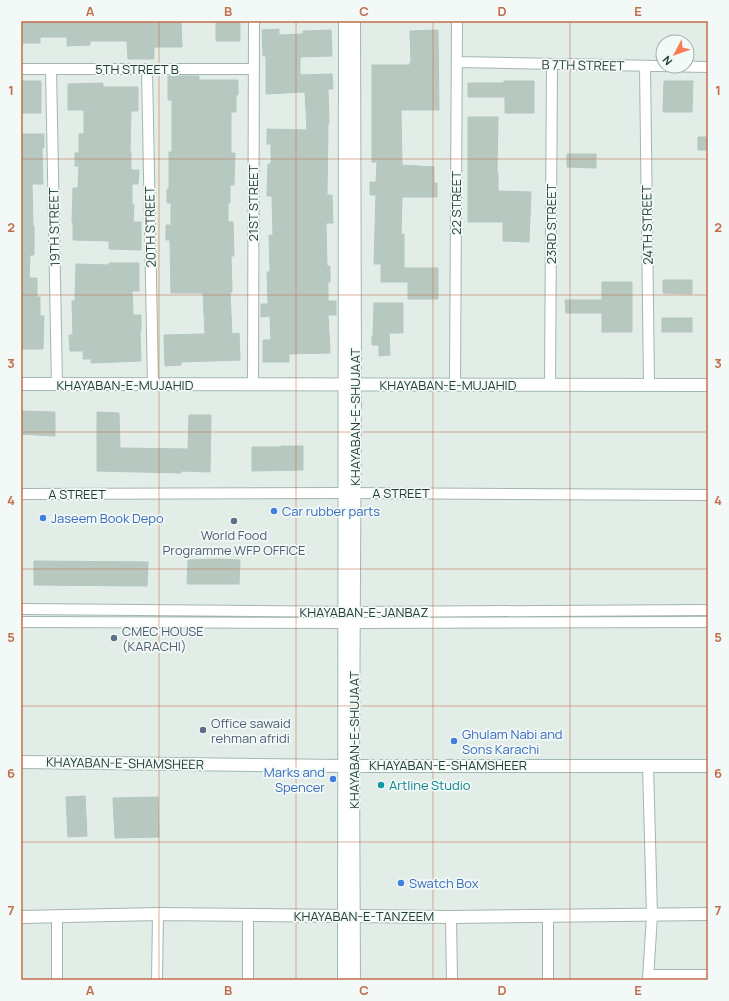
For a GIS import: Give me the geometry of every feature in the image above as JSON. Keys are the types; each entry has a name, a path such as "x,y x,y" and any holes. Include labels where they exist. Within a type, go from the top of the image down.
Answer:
{"main road":[{"name":"KHAYABAN-E-SHUJAAT","path":"345,21 351,385"},
{"name":"KHAYABAN-E-SHUJAAT","path":"344,980 349,917 349,618 354,21"},
{"name":"KHAYABAN-E-MUJAHID","path":"21,384 708,385"},
{"name":"KHAYABAN-E-SHAMSHEER","path":"21,762 708,766"},
{"name":"KHAYABAN-E-TANZEEM","path":"21,916 158,914 452,917 708,914"},
{"name":"KHAYABAN-E-SHUJAAT","path":"349,917 354,980"}],"street":[{"name":"21ST STREET","path":"253,385 254,21"},
{"name":"22 STREET","path":"455,385 457,21"},
{"name":"B 7TH STREET","path":"457,62 708,67"},
{"name":"23RD STREET","path":"550,385 552,64"},
{"name":"24TH STREET","path":"645,66 649,385"},
{"name":"5TH STREET B","path":"21,69 254,69"},
{"name":"19TH STREET","path":"52,69 57,384"},
{"name":"20TH STREET","path":"147,69 153,385"},
{"name":"A STREET","path":"21,494 350,493 708,495"},
{"name":"KHAYABAN-E-JANBAZ","path":"21,609 349,618 708,622"},
{"name":"KHAYABAN-E-JANBAZ","path":"21,622 349,618 708,610"},
{"path":"648,765 652,914 648,978 686,978 708,975"},
{"path":"157,980 158,914"},
{"path":"248,915 248,980"},
{"path":"57,916 57,980"},
{"path":"548,916 548,980"},
{"path":"452,917 452,980"}],"building":[{"path":"23,21 181,21 182,47 154,47 154,59 128,59 127,41 90,41 90,45 67,46 67,37 40,37 40,43 23,43"},
{"path":"216,21 240,21 240,41 216,41"},
{"path":"279,29 279,35 303,34 303,31 331,30 332,56 300,57 300,75 332,74 333,89 328,89 329,123 327,195 332,195 333,223 326,223 327,266 330,266 328,301 336,301 336,315 328,315 330,353 289,354 289,362 263,362 263,340 271,340 270,316 261,317 261,304 268,304 267,272 270,272 269,235 273,235 272,196 267,196 268,164 271,164 271,144 267,144 267,129 307,130 305,92 266,94 266,56 263,56 262,30"},
{"path":"438,30 439,110 401,110 402,165 434,167 434,183 437,183 437,197 402,197 401,234 404,234 404,268 438,268 438,299 408,299 408,282 381,282 381,264 374,264 376,195 370,195 370,182 376,182 377,162 372,162 372,65 410,65 410,31"},
{"path":"168,76 199,76 199,80 238,80 236,112 231,112 231,153 235,153 234,185 230,185 228,222 233,222 234,256 231,256 232,292 230,292 232,334 239,333 240,360 181,362 181,365 165,366 164,335 205,334 203,293 171,293 170,240 166,240 166,225 171,225 171,203 167,203 167,189 169,189 169,152 172,152 172,100 168,100"},
{"path":"21,81 41,81 41,113 21,113"},
{"path":"504,81 534,81 534,113 505,113 505,97 468,97 468,83 504,83"},
{"path":"664,81 693,81 692,112 663,112"},
{"path":"103,83 103,87 138,87 138,111 131,111 130,152 131,170 139,170 138,184 132,184 132,205 134,205 133,222 141,222 141,250 109,249 109,241 73,240 73,188 78,188 79,166 75,166 75,153 79,153 79,134 84,134 84,110 68,110 68,84"},
{"path":"468,117 498,117 498,191 531,192 529,242 503,241 503,222 468,222"},
{"path":"21,134 44,134 44,148 42,148 43,184 32,184 34,255 30,255 29,278 37,278 37,297 40,297 40,316 44,316 43,349 21,349"},
{"path":"698,137 708,137 708,150 698,150"},
{"path":"567,154 596,154 596,168 567,167"},
{"path":"109,263 139,263 139,291 132,291 133,315 141,315 141,361 91,363 91,359 83,359 83,351 70,351 69,335 73,335 72,301 75,301 76,264 109,265"},
{"path":"663,280 692,280 692,294 663,293"},
{"path":"602,282 632,282 632,332 602,332 602,313 566,313 565,300 602,300"},
{"path":"374,303 403,303 403,333 389,333 390,355 379,356 379,345 372,345"},
{"path":"662,318 692,318 692,332 662,332"},
{"path":"21,411 55,412 55,436 21,434"},
{"path":"97,412 119,413 120,448 188,449 189,415 211,415 210,472 181,471 181,473 97,471"},
{"path":"303,446 303,470 252,471 252,447"},
{"path":"188,560 240,560 239,584 187,584"},
{"path":"34,561 148,562 147,586 34,585"},
{"path":"85,796 87,836 68,837 66,797"},
{"path":"158,797 159,837 115,838 113,798"}],"place":[{"name":"Car rubber parts","path":"274,511"},
{"name":"Jaseem Book Depo","path":"43,518"},
{"name":"World Food Programme WFP OFFICE","path":"234,521"},
{"name":"CMEC HOUSE (KARACHI)","path":"114,638"},
{"name":"Office sawaid rehman afridi","path":"203,730"},
{"name":"Ghulam Nabi and Sons Karachi","path":"454,741"},
{"name":"Marks and Spencer","path":"333,779"},
{"name":"Artline Studio","path":"381,785"},
{"name":"Swatch Box","path":"401,883"}]}
